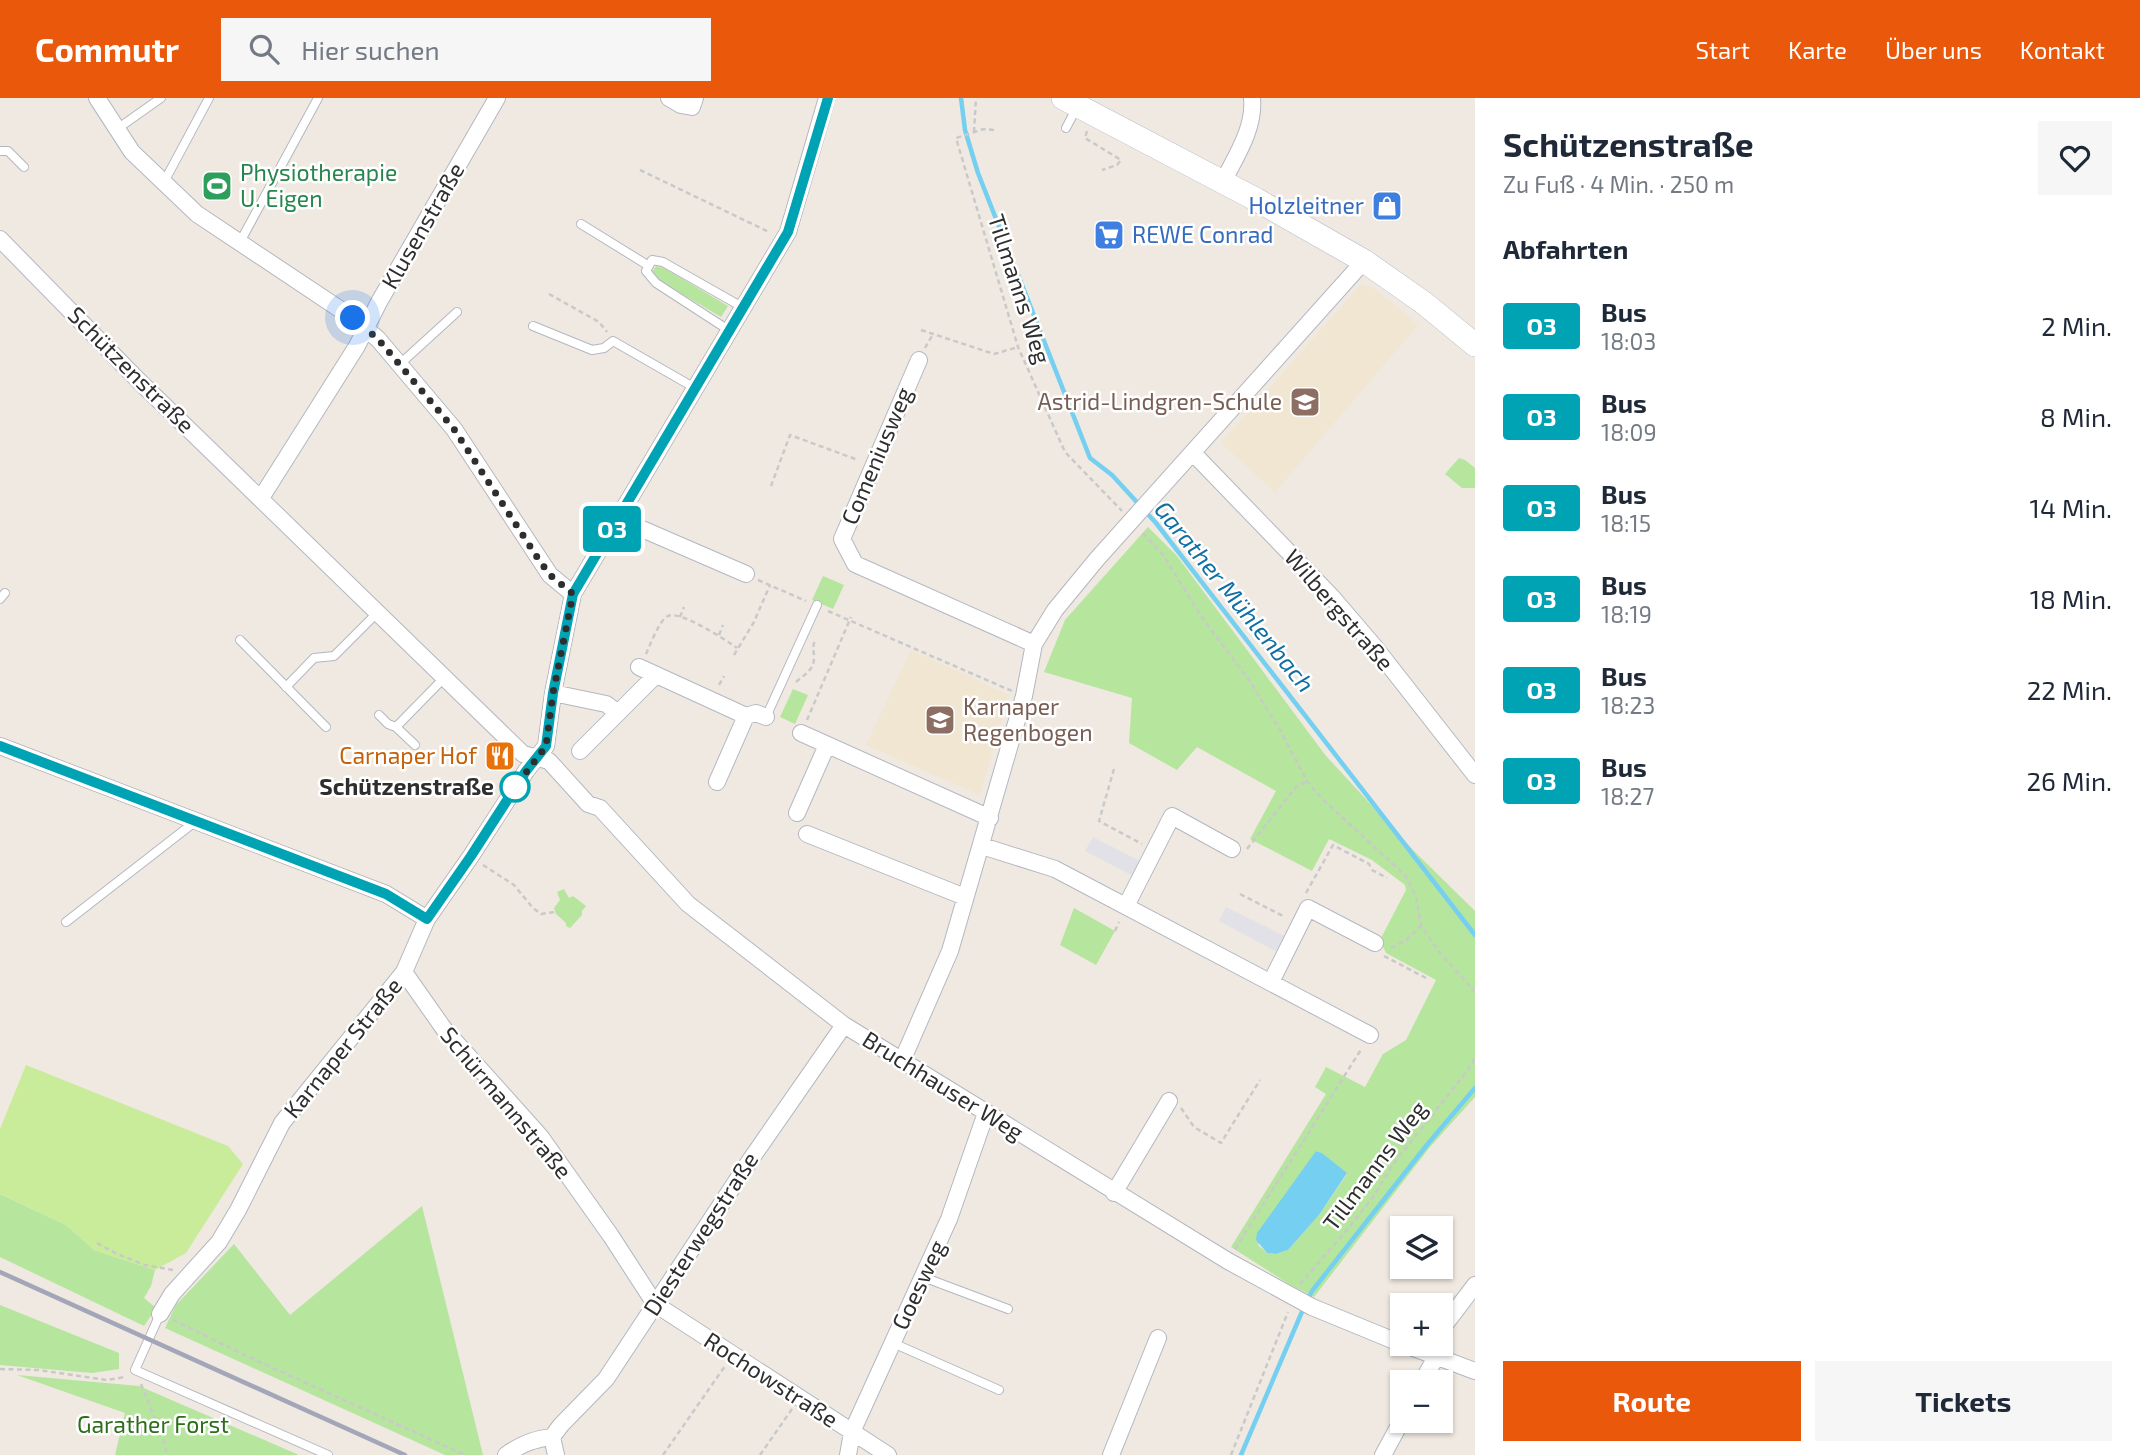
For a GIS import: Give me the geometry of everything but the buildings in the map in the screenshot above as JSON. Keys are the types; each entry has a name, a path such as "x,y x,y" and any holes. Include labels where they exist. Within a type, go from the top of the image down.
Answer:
{"main road":[{"path":"1070,102 1223,182 1364,261 1424,303 1475,345"}],"street":[{"path":"97,98 132,152 197,214 367,329 454,429 550,575 573,594"},
{"name":"Klusenstraße","path":"261,498 367,329 379,302 497,98"},
{"path":"669,98 681,105 692,107 695,98"},
{"name":"Karnaper Straße","path":"160,1314 172,1294 219,1242 282,1124 404,972 427,919 526,771 546,746 553,693 573,594 788,232 827,98"},
{"path":"1223,182 1244,141 1253,109 1252,98"},
{"name":"Schützenstraße","path":"0,239 138,380 523,754 537,758"},
{"path":"902,1061 950,951 1024,696 1034,644 1055,610 1133,514 1153,498 1364,261"},
{"name":"Comeniusweg","path":"919,360 842,539 855,564 1034,644"},
{"name":"Wilbergstraße","path":"1193,453 1332,597 1475,775"},
{"path":"619,519 746,574"},
{"path":"639,667 746,716 756,713 766,717"},
{"path":"580,751 656,675"},
{"path":"553,693 606,704 618,713"},
{"path":"717,782 746,716"},
{"path":"801,733 990,818"},
{"path":"797,813 827,745"},
{"path":"0,746 386,894 427,919"},
{"name":"Bruchhauser Weg","path":"537,758 549,761 588,804 600,808 688,904 844,1025 1227,1261 1312,1307 1390,1339"},
{"path":"1126,906 1172,816 1232,849"},
{"path":"807,834 965,897"},
{"path":"982,845 1055,869 1370,1035"},
{"path":"1271,982 1308,908 1375,943"},
{"name":"Schürmannstraße","path":"404,972 444,1030 540,1136 611,1236 655,1304"},
{"name":"Diesterwegstraße","path":"552,1437 561,1424 606,1378 751,1159 844,1025"},
{"path":"1114,1193 1169,1101"},
{"name":"Goesweg","path":"848,1455 852,1432 949,1219 986,1113"},
{"path":"1453,1314 1475,1285"},
{"name":"Rochowstraße","path":"655,1304 888,1455"},
{"path":"1111,1455 1158,1338"},
{"name":"Bruchhauser Weg","path":"1442,1356 1475,1371"},
{"path":"1383,1455 1395,1433"},
{"path":"506,1455 519,1445 537,1438 552,1437 556,1455"}],"lane":[{"path":"117,129 161,98"},
{"path":"164,182 209,98"},
{"path":"240,242 318,98"},
{"path":"1066,128 1070,102"},
{"path":"0,150 8,151 24,167"},
{"path":"581,224 649,266"},
{"path":"730,331 656,283 646,271 652,261 663,261 744,308"},
{"path":"400,364 457,312"},
{"path":"533,326 592,350 604,348 614,341 695,388"},
{"path":"766,717 817,606"},
{"path":"286,687 314,658 334,656 378,612"},
{"path":"240,640 326,727"},
{"path":"396,727 445,677"},
{"path":"379,715 415,745"},
{"path":"66,922 196,821"},
{"path":"922,1276 1008,1309"},
{"path":"160,1314 135,1370 328,1455"},
{"path":"892,1343 999,1390"}],"path":[{"path":"974,132 976,98"},
{"name":"Tillmanns Weg","path":"994,130 984,129 956,138 1018,347 1065,452 1133,514"},
{"path":"1087,131 1085,138 1121,160 1117,165 1102,170"},
{"path":"640,170 775,235"},
{"path":"549,294 599,322 614,341"},
{"path":"921,330 994,354 1018,347"},
{"path":"771,486 790,435 864,463"},
{"path":"1140,530 1163,555 1203,619 1249,680 1307,781 1321,798 1405,875 1416,896 1421,926 1441,954 1475,992"},
{"path":"746,574 817,606"},
{"path":"734,655 754,622 771,585"},
{"path":"680,617 684,607"},
{"path":"825,617 828,611 850,618 1015,692"},
{"path":"639,667 663,619 672,615 719,635 737,648"},
{"path":"801,733 850,618"},
{"path":"719,635 723,625"},
{"path":"789,689 812,668 812,649 816,638"},
{"path":"1114,769 1099,821 1155,850"},
{"path":"1232,849 1238,852 1245,850 1296,788 1307,781"},
{"path":"1308,908 1303,898 1333,845 1369,864 1371,870 1387,878"},
{"path":"483,865 514,886 541,914 555,912"},
{"path":"1240,894 1286,917"},
{"path":"1375,943 1391,948 1405,941 1421,926"},
{"path":"1375,943 1380,954 1426,978"},
{"path":"1227,1261 1370,1035"},
{"name":"Tillmanns Weg","path":"1231,1455 1294,1298 1475,1059"},
{"path":"1169,1101 1184,1110 1194,1127 1221,1143 1260,1080"},
{"path":"97,1243 145,1265 190,1274"},
{"path":"160,1314 465,1455"},
{"path":"663,1455 726,1365"},
{"path":"0,1369 38,1370 107,1380 123,1378 135,1370 164,1441 167,1455"},
{"path":"760,1455 794,1406"}],"shaded area":[{"name":"Astrid-Lindgren-Schule","path":"1361,284 1375,289 1418,325 1275,492 1221,443"},
{"name":"Karnaper Regenbogen","path":"911,650 1009,695 980,795 866,745"},
{"path":"1093,837 1140,861 1133,876 1085,851"},
{"path":"1226,907 1287,937 1279,953 1219,921"}],"green space":[{"path":"656,266 664,268 728,306 721,317 657,279 652,272"},
{"path":"1459,458 1475,468 1475,488 1462,488 1445,474"},
{"path":"1148,527 1177,556 1326,756 1414,851 1475,911 1475,1097 1430,1147 1314,1297 1231,1247 1326,1094 1315,1087 1326,1067 1365,1087 1383,1054 1406,1040 1436,980 1386,953 1380,940 1406,890 1405,885 1372,860 1329,839 1312,871 1250,839 1276,791 1197,747 1177,770 1129,743 1132,698 1044,672 1065,620","holes":["1316,1151 1347,1174 1319,1215 1288,1250 1276,1254 1267,1253 1258,1245"]},
{"path":"823,576 844,585 833,609 812,600"},
{"path":"793,689 808,695 795,724 780,717"},
{"path":"564,889 569,898 573,896 586,906 570,928 556,914 554,908 560,900 557,892"},
{"path":"1074,908 1115,931 1096,965 1060,945"},
{"path":"26,1065 228,1146 243,1164 186,1253 155,1270 94,1250 66,1225 0,1194 0,1129"},
{"path":"0,1194 66,1225 94,1250 155,1270 151,1286 144,1298 156,1308 144,1326 0,1257"},
{"path":"422,1206 483,1455 445,1455 165,1328 176,1305 234,1244 290,1315"},
{"path":"0,1305 119,1353 119,1369 92,1373 0,1365"},
{"name":"Garather Forst","path":"17,1375 139,1386 299,1455 115,1455 125,1413"}],"water":[{"path":"1316,1151 1347,1173 1319,1215 1288,1250 1276,1254 1267,1253 1256,1240 1257,1233"}],"waterway":[{"name":"Garather Mühlenbach","path":"961,98 965,130 978,173 1090,458 1112,475 1156,523 1475,935"},
{"name":"Garather Mühlenbach","path":"1241,1455 1312,1291 1475,1088"}],"railway":[{"path":"0,1272 405,1455"}],"bus line":[{"name":"O3","path":"0,746 386,894 427,919 526,771 546,746 553,693 573,594 788,232 828,98"}],"place":[{"name":"Physiotherapie U. Eigen","path":"217,186"},
{"name":"Holzleitner","path":"1387,206"},
{"name":"REWE Conrad","path":"1109,235"},
{"name":"Astrid-Lindgren-Schule","path":"1305,402"},
{"name":"Karnaper Regenbogen","path":"940,720"},
{"name":"Carnaper Hof","path":"500,756"},
{"name":"Schützenstraße","path":"515,787"}],"route":[{"path":"353,318 378,339 454,429 539,560 550,575 573,594 553,693 546,746 515,787"}]}
